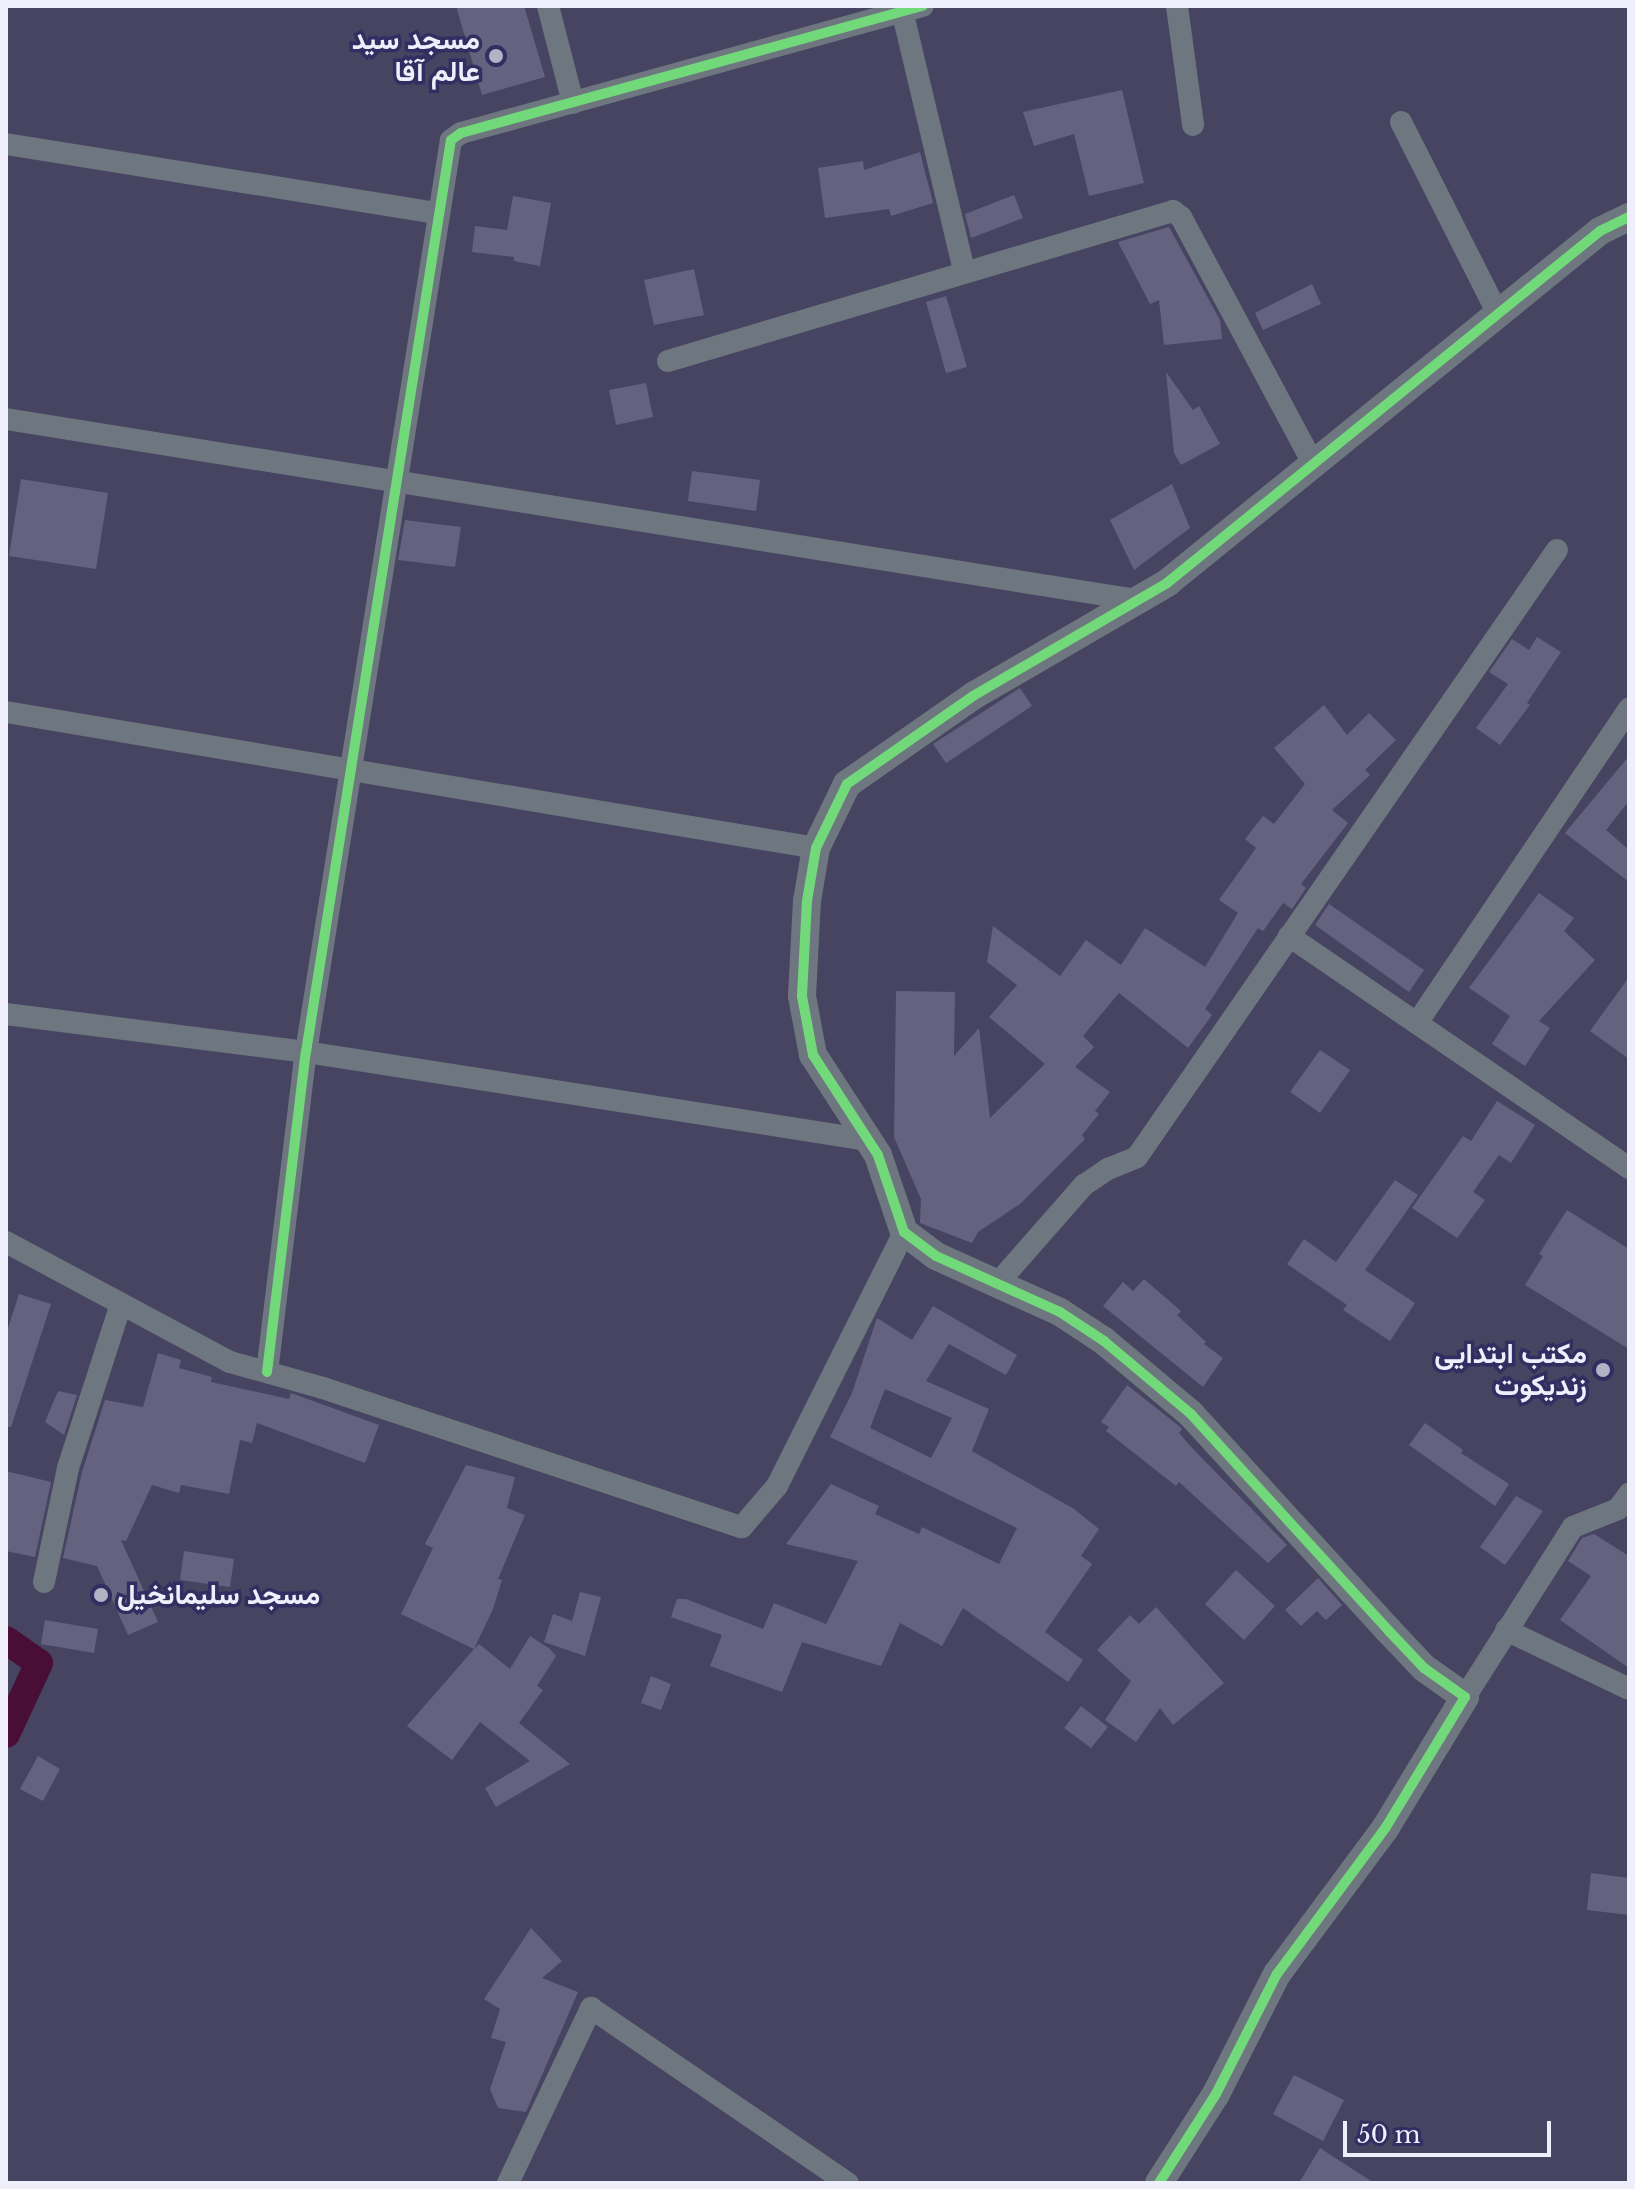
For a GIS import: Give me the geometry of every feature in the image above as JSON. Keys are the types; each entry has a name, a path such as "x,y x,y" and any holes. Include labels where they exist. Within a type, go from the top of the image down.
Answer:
{"street":[{"path":"548,6 573,103"},
{"path":"1177,6 1193,125"},
{"path":"267,1372 306,1052 451,140 461,133 909,8 964,271"},
{"path":"1401,122 1498,314"},
{"path":"6,144 439,213"},
{"path":"668,361 1173,211 1181,217 1313,463"},
{"path":"1465,1697 1424,1668 1191,1414 1104,1341 1060,1312 936,1256 904,1232 878,1155 813,1055 802,996 807,901 816,848 847,784 973,696 1167,583 1600,231 1629,217"},
{"path":"6,419 1136,600"},
{"path":"997,1284 1084,1185 1108,1169 1137,1157 1557,550"},
{"path":"1417,1023 1629,709"},
{"path":"6,712 816,848"},
{"path":"1289,936 1629,1168"},
{"path":"6,1014 306,1052 868,1140"},
{"path":"6,1242 230,1362 323,1388 742,1527 777,1486 904,1232"},
{"path":"44,1582 68,1468 121,1304"},
{"path":"1159,2183 1216,2094 1277,1974 1386,1827 1573,1527 1618,1509 1629,1494"},
{"path":"1506,1630 1629,1689"},
{"path":"508,2183 591,2008 848,2183"}],"building":[{"path":"456,6 524,6 545,77 482,95"},
{"path":"1122,90 1144,183 1089,196 1074,134 1034,146 1023,112"},
{"path":"920,152 933,203 891,216 889,209 825,218 818,168 863,161 864,170"},
{"path":"1014,195 1023,218 971,238 965,214"},
{"path":"513,196 551,203 540,266 514,261 514,257 472,252 475,226 507,230"},
{"path":"1169,227 1220,320 1222,339 1164,345 1159,300 1150,304 1118,242"},
{"path":"694,269 704,315 654,325 644,280"},
{"path":"1312,284 1321,304 1263,330 1255,313"},
{"path":"946,296 967,367 946,373 926,302"},
{"path":"1166,372 1193,410 1199,406 1220,444 1181,465 1174,453"},
{"path":"646,383 653,417 616,425 609,390"},
{"path":"692,471 760,480 756,511 688,501"},
{"path":"21,479 108,493 96,569 9,556"},
{"path":"1172,484 1190,528 1134,570 1110,520"},
{"path":"405,520 461,527 455,567 398,560"},
{"path":"1537,637 1561,652 1527,703 1530,705 1500,745 1476,728 1508,684 1489,672 1512,639 1529,650"},
{"path":"1020,688 1032,706 946,763 933,744"},
{"path":"1324,705 1347,735 1369,713 1396,740 1365,770 1370,775 1332,810 1348,823 1301,884 1306,888 1292,909 1283,903 1263,931 1258,928 1205,1009 1212,1015 1188,1048 1119,993 1083,1036 1094,1047 1075,1067 1110,1092 1095,1111 1099,1114 1082,1135 1085,1139 1020,1204 978,1232 972,1243 920,1223 921,1199 894,1137 896,991 955,992 954,1056 979,1028 990,1118 1045,1064 989,1017 1017,985 987,962 993,926 1060,976 1086,940 1121,965 1145,928 1205,967 1238,913 1219,900 1256,848 1245,839 1263,816 1274,824 1305,784 1274,748"},
{"path":"1629,756 1629,801 1606,830 1629,850 1629,882 1565,833"},
{"path":"1539,893 1574,918 1564,931 1595,960 1539,1021 1550,1028 1525,1066 1492,1044 1510,1016 1469,988"},
{"path":"1329,904 1424,970 1409,992 1315,925"},
{"path":"1629,977 1629,1059 1590,1031"},
{"path":"1320,1050 1350,1070 1320,1113 1290,1092"},
{"path":"1497,1101 1535,1125 1511,1163 1499,1155 1473,1192 1485,1200 1457,1238 1412,1208 1463,1136 1471,1141"},
{"path":"1395,1180 1418,1195 1365,1270 1415,1303 1390,1341 1343,1310 1347,1305 1287,1264 1304,1239 1336,1262"},
{"path":"1567,1210 1629,1249 1629,1349 1525,1285 1543,1256 1539,1254"},
{"path":"1144,1279 1181,1311 1177,1315 1206,1342 1204,1344 1223,1358 1203,1387 1103,1306 1123,1282 1133,1291"},
{"path":"19,1294 51,1304 11,1427 6,1427 6,1334"},
{"path":"933,1306 1017,1355 1006,1375 949,1344 926,1381 989,1409 972,1451 1074,1509 1099,1529 1081,1556 1092,1564 1045,1632 1083,1660 1068,1682 963,1608 942,1646 900,1623 881,1666 802,1642 782,1692 710,1666 722,1635 671,1617 677,1599 686,1599 763,1629 774,1603 826,1624 858,1561 786,1544 831,1484 879,1506 875,1514 919,1534 922,1527 999,1564 1017,1528 830,1437 852,1393 877,1318 912,1340","holes":["885,1389 952,1418 931,1458 870,1428"]},
{"path":"158,1353 181,1360 179,1368 212,1377 211,1382 289,1399 291,1393 379,1425 365,1463 257,1423 252,1443 240,1440 229,1494 181,1485 179,1493 152,1485 126,1541 121,1540 158,1622 128,1635 97,1566 63,1558 82,1472 105,1400 143,1407"},
{"path":"1127,1385 1182,1429 1179,1433 1194,1450 1287,1545 1268,1563 1179,1482 1176,1486 1106,1431 1109,1427 1101,1422"},
{"path":"58,1391 77,1395 64,1435 45,1422"},
{"path":"1425,1423 1463,1450 1461,1453 1509,1484 1495,1506 1409,1445"},
{"path":"466,1465 515,1477 507,1508 525,1515 498,1579 502,1580 493,1609 474,1649 401,1614 433,1548 425,1544"},
{"path":"6,1471 51,1482 35,1557 6,1551"},
{"path":"1516,1496 1543,1511 1505,1565 1480,1547"},
{"path":"1594,1534 1629,1556 1629,1668 1560,1620 1591,1576 1568,1561 1582,1538"},
{"path":"184,1551 234,1559 230,1587 180,1580"},
{"path":"1236,1570 1275,1606 1244,1640 1205,1604"},
{"path":"1318,1578 1342,1605 1326,1620 1317,1611 1301,1626 1285,1610"},
{"path":"580,1592 601,1597 585,1656 544,1642 553,1614 572,1621"},
{"path":"1156,1607 1224,1683 1173,1725 1160,1708 1136,1742 1105,1720 1131,1681 1097,1650 1130,1615 1139,1624"},
{"path":"45,1620 98,1629 94,1653 41,1644"},
{"path":"530,1636 556,1656 537,1686 543,1690 519,1723 570,1764 496,1807 485,1788 530,1761 480,1722 452,1760 407,1726 479,1644 510,1669"},
{"path":"651,1676 671,1684 661,1710 641,1703"},
{"path":"1081,1706 1108,1727 1091,1748 1064,1728"},
{"path":"38,1756 60,1769 43,1801 20,1789"},
{"path":"1591,1873 1629,1878 1629,1915 1587,1910"},
{"path":"531,1928 562,1961 542,1978 578,1992 526,2112 498,2108 490,2089 506,2042 491,2038 500,2009 484,1999"},
{"path":"1294,2075 1344,2100 1323,2141 1273,2114"},
{"path":"1320,2148 1374,2183 1299,2183"}],"waterway":[{"path":"6,1640 39,1663 6,1734"}],"cycle path":[{"path":"267,1372 306,1052 451,140 461,133 923,6"},
{"path":"1159,2183 1216,2094 1277,1974 1386,1827 1465,1697 1424,1668 1191,1414 1104,1341 1060,1312 936,1256 904,1232 878,1155 813,1055 802,996 807,901 816,848 847,784 973,696 1167,583 1600,231 1629,217"}],"place":[{"name":"مسجد سید عالم آقا","path":"496,56"},
{"name":"مکتب ابتدایی زندیکوت","path":"1603,1370"},
{"name":"مسجد سلیمانخیل","path":"101,1595"}]}
